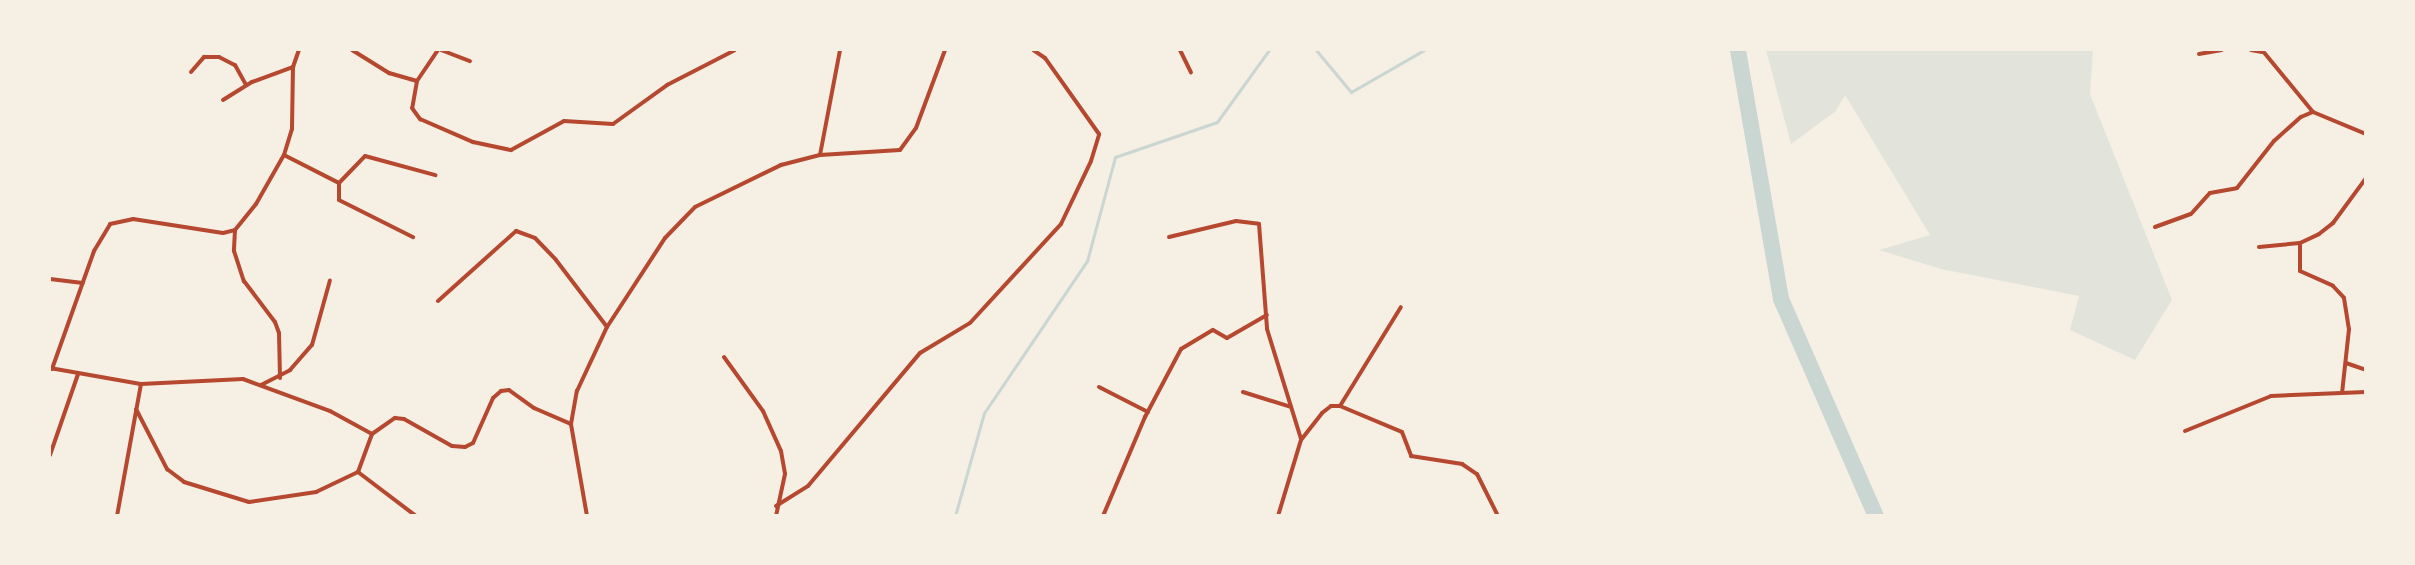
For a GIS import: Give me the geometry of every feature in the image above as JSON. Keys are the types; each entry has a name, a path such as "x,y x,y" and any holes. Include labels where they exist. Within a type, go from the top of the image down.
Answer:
{"street":[{"path":"280,378 279,333 275,322 244,281 234,251 235,230 256,204 284,155 293,117 292,67 299,50"},
{"path":"352,50 389,73 417,81"},
{"path":"470,61 440,50 417,81 411,108 420,119 473,142 511,150 564,121 613,124 667,86 735,50"},
{"path":"820,155 840,50"},
{"path":"587,516 571,424 577,391 607,327 658,248 695,207 748,178 820,155 900,150 916,128 945,50"},
{"path":"776,506 808,486 912,361 935,342 970,323 1061,224 1091,161 1099,134 1051,66 1033,50"},
{"path":"1180,50 1191,73"},
{"path":"2199,54 2222,50"},
{"path":"2251,50 2262,51 2313,112 2366,134"},
{"path":"191,72 204,57 219,57 235,65 246,85"},
{"path":"223,100 246,85 292,67"},
{"path":"2156,227 2191,214 2210,193 2237,188 2274,141 2313,112"},
{"path":"284,155 339,183"},
{"path":"413,237 339,200 339,183 365,156 435,175"},
{"path":"2259,247 2300,243 2333,223 2366,178"},
{"path":"235,230 212,233 119,219 110,224 94,251 51,369 141,384 230,378 261,385 330,411 372,434"},
{"path":"1169,237 1236,221 1259,224 1270,341 1301,440"},
{"path":"438,301 511,235 525,233 556,260 607,327"},
{"path":"2300,243 2300,271 2334,286 2344,298 2349,328 2342,393"},
{"path":"50,279 83,283"},
{"path":"261,385 280,378 312,345 330,280"},
{"path":"1340,406 1401,307"},
{"path":"1102,516 1148,412 1181,349 1213,330 1227,338 1267,315"},
{"path":"724,357 763,411 781,451 785,474 776,506 776,516"},
{"path":"2346,363 2366,370"},
{"path":"50,455 78,374"},
{"path":"117,516 141,384"},
{"path":"1099,387 1148,412"},
{"path":"136,409 167,469 184,482 249,502 316,492 358,472 372,434 395,418 404,419 452,446 465,447 473,443 493,398 501,390 510,390 534,408 571,424"},
{"path":"1243,392 1291,407"},
{"path":"2185,431 2271,396 2366,392"},
{"path":"1278,516 1301,440 1322,413 1331,406 1340,406 1402,432 1411,456 1462,464 1477,474 1498,516"},
{"path":"358,472 416,516"}],"shaded area":[{"path":"1766,50 2093,50 2090,94 2172,300 2135,360 2070,330 2079,296 1941,269 1879,250 1930,235 1845,95 1836,111 1791,144"}],"waterway":[{"path":"955,516 984,413 1087,261 1115,157 1217,122 1269,50"},
{"path":"1316,50 1351,92 1424,50"},
{"path":"1738,50 1781,299 1876,516"}]}
